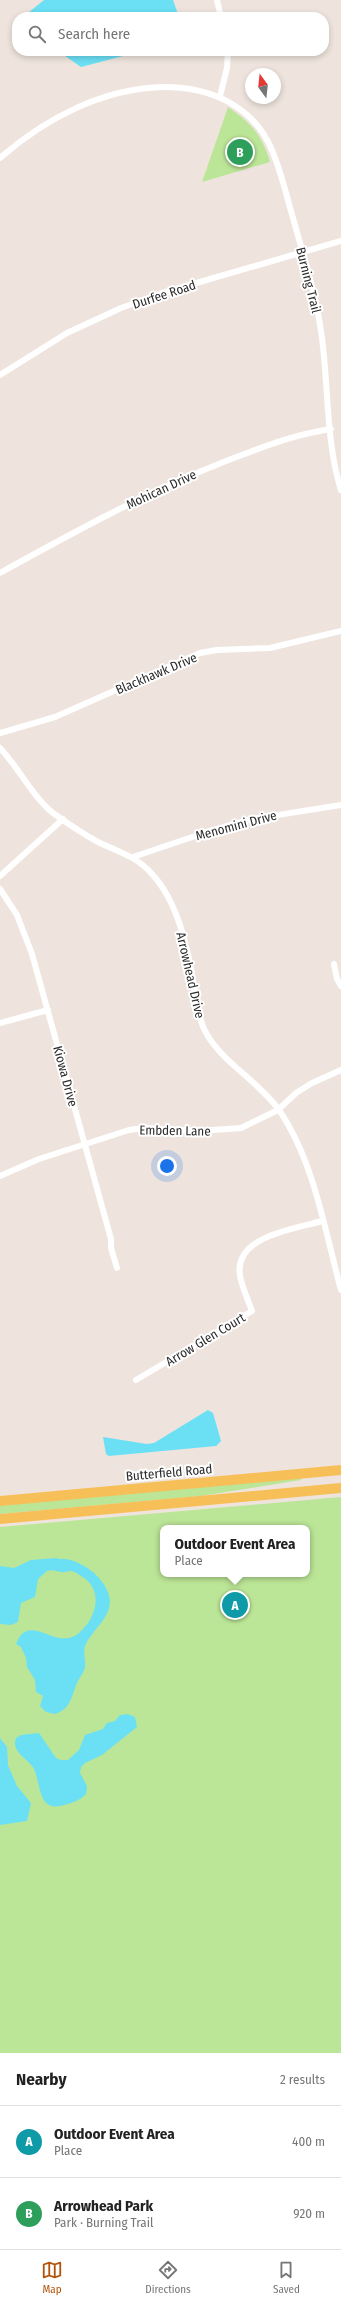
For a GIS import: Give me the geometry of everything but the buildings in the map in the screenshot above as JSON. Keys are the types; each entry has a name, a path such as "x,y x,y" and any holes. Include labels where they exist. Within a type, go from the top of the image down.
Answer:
{"main road":[{"name":"Butterfield Road","path":"0,1501 341,1470"},
{"path":"0,1519 341,1488"}],"street":[{"path":"217,0 220,12"},
{"path":"220,96 227,68 228,56"},
{"name":"Burning Trail","path":"0,158 51,122 82,105 111,95 152,88 175,87 194,89 220,96 248,115 261,130 271,147 303,252 321,331 334,458 341,490"},
{"name":"Durfee Road","path":"0,375 67,333 121,308 341,241"},
{"name":"Mohican Drive","path":"0,573 103,517 183,478 285,438 331,429"},
{"name":"Blackhawk Drive","path":"0,733 55,716 200,653 217,650 276,647 341,631"},
{"name":"Arrowhead Drive","path":"0,748 43,802 63,819 98,842 133,857 152,874 161,885 174,911 186,945 197,1010 205,1030 217,1047 252,1081 278,1110 304,1160 341,1290"},
{"name":"Menomini Drive","path":"133,857 210,831 252,819 341,805"},
{"path":"0,876 63,819"},
{"name":"Kiowa Drive","path":"0,889 22,926 48,1010 111,1239 111,1248 117,1268"},
{"path":"334,964 337,979 341,986"},
{"path":"0,1023 48,1010"},
{"name":"Embden Lane","path":"0,1176 39,1159 84,1143 138,1128 182,1131 234,1129 249,1125 278,1110 296,1093 341,1070"},
{"name":"Arrow Glen Court","path":"136,1380 252,1311 240,1271 245,1252 256,1241 322,1222"}],"green space":[{"path":"228,107 255,130 263,144 270,162 202,182"},
{"path":"301,1478 301,1480 201,1496 0,1514 0,1505"},
{"path":"341,1497 341,2053 0,2053 0,1527"}],"water":[{"path":"44,0 173,0 177,12 29,12"},
{"path":"65,56 123,56 81,67"},
{"path":"208,1410 213,1413 221,1441 216,1446 109,1456 106,1454 103,1437 147,1444 154,1443"},
{"path":"56,1558 68,1559 81,1564 92,1571 101,1580 110,1598 104,1620 85,1646 85,1665 83,1673 77,1683 70,1702 64,1709 55,1714 46,1712 40,1706 43,1696 36,1692 35,1680 27,1667 26,1658 21,1647 16,1644 22,1634 28,1630 62,1638 71,1637 80,1632 91,1619 94,1611 96,1603 93,1588 79,1574 69,1571 64,1572 49,1570 38,1579 35,1597 21,1603 18,1622 11,1625 0,1624 0,1566 14,1568 31,1560"},
{"path":"128,1714 135,1717 137,1727 102,1755 85,1763 81,1767 80,1773 87,1786 86,1794 79,1800 67,1804 55,1806 48,1804 44,1800 41,1793 35,1771 15,1747 16,1738 21,1735 39,1733 56,1758 68,1760 79,1750 85,1735 103,1729 107,1723 115,1721 120,1715"},
{"path":"0,1738 7,1747 8,1765 17,1786 31,1803 27,1821 0,1825"}],"place":[{"name":"Arrowhead Park","path":"240,152"},
{"name":"Outdoor Event Area","path":"235,1605"}]}
